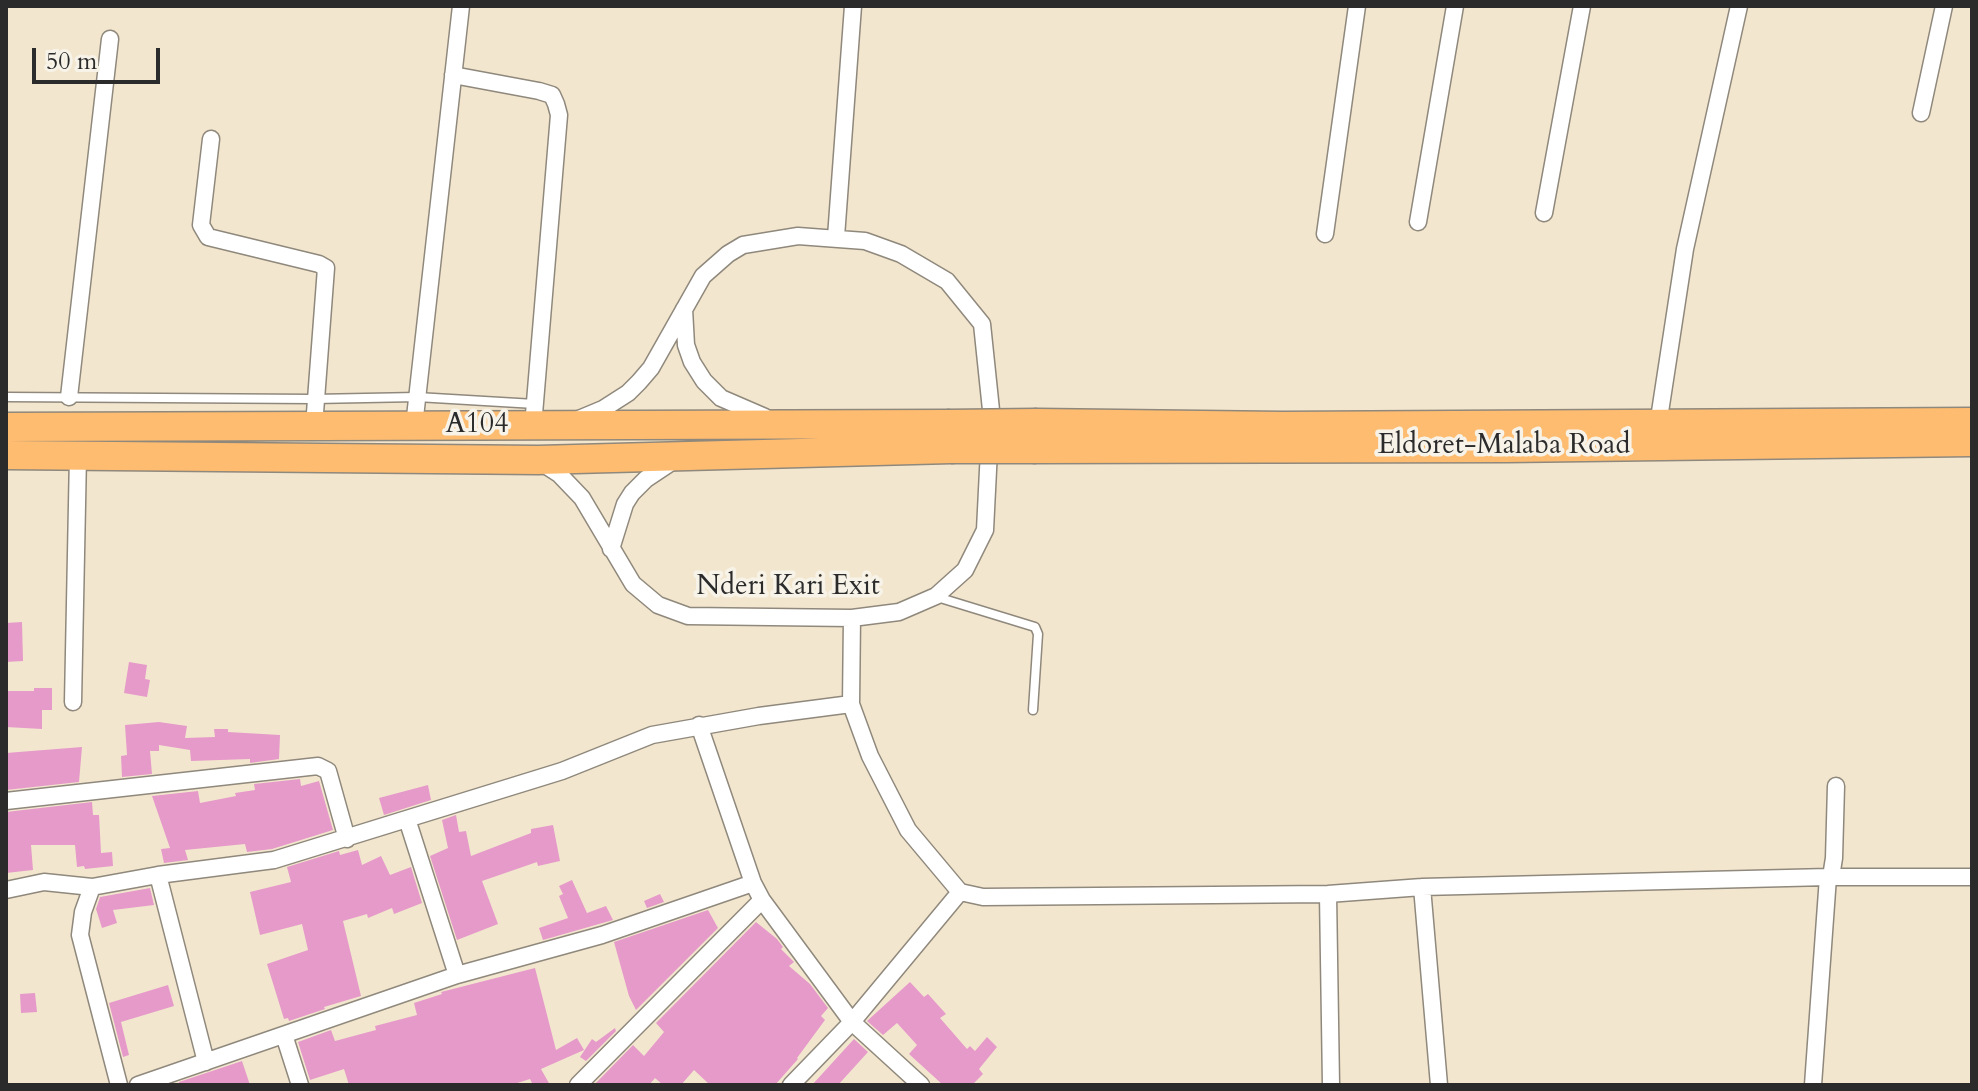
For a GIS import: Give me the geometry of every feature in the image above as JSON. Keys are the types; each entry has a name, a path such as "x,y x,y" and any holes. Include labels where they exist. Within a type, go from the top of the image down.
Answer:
{"highway":[{"name":"A104","path":"6,427 314,413 414,426 534,415 563,426 785,425 949,436"},
{"name":"Eldoret-Malaba Road","path":"1037,436 1283,426 1972,422"},
{"path":"6,455 538,460 681,456 949,436 1037,436"},
{"name":"Eldoret-Malaba Road","path":"1037,436 1507,448 1972,442"}],"street":[{"path":"414,426 461,6"},
{"path":"563,426 603,409 628,393 651,368 703,276 721,259 743,245 798,236 836,237 853,6"},
{"path":"1325,234 1357,6"},
{"path":"1418,222 1455,6"},
{"path":"1544,213 1582,6"},
{"path":"1658,425 1685,249 1739,6"},
{"path":"1921,113 1944,6"},
{"path":"69,397 110,39"},
{"path":"453,75 552,95 559,115 534,415"},
{"path":"211,139 201,225 208,237 326,268 314,413"},
{"name":"Nderi Kari Exit","path":"538,460 572,485 625,575 640,592 676,613 723,617 852,618 899,612 936,596 965,570 985,530 991,410 982,324 947,281 924,266 882,246 836,237"},
{"path":"684,308 686,345 692,362 710,390 739,408 785,425"},
{"path":"73,702 78,455"},
{"path":"611,549 625,504 632,493 646,479 681,456"},
{"path":"852,618 851,704 870,756 908,830 960,892 983,897 1328,894 1422,887 1829,877 1972,877"},
{"path":"6,890 44,882 92,887 274,860 562,771 652,735 699,725 851,704"},
{"path":"699,725 753,883 762,900 852,1022 921,1085"},
{"path":"6,801 318,766 328,771 347,839"},
{"path":"1813,1085 1829,877 1836,827 1836,786"},
{"path":"407,819 457,975"},
{"path":"158,875 206,1062"},
{"path":"138,1085 457,975 602,935 753,883"},
{"path":"92,887 83,912 80,935 119,1085"},
{"path":"1422,887 1439,1085"},
{"path":"791,1085 852,1022 960,892"},
{"path":"1328,894 1331,1085"},
{"path":"578,1085 762,900"},
{"path":"284,1035 300,1085"}],"lane":[{"path":"6,397 69,397 314,413 417,397 534,415"},
{"path":"68,426 69,397"},
{"path":"936,596 1035,627 1038,634 1033,710"}],"building":[{"path":"22,622 23,661 6,662 6,623"},
{"path":"129,662 147,665 145,679 150,680 147,697 124,693"},
{"path":"34,688 52,688 52,710 42,710 42,729 6,727 6,691 34,691"},
{"path":"159,722 187,726 185,738 215,737 214,729 280,735 279,759 250,763 250,759 191,761 190,750 159,745 159,751 150,751 152,774 122,777 121,756 127,755 125,725"},
{"path":"82,747 79,782 6,790 6,753"},
{"path":"300,779 301,786 319,781 333,830 272,849 247,852 245,844 185,850 188,860 164,863 161,849 170,848 152,796 198,791 200,803 255,790 254,784"},
{"path":"428,785 431,800 384,815 379,798"},
{"path":"92,802 93,815 99,815 101,853 112,852 113,866 77,867 75,845 31,845 33,870 6,873 6,812"},
{"path":"456,815 459,832 466,831 471,856 531,833 531,829 553,825 560,861 538,866 537,862 482,881 498,924 457,940 430,856 448,848 442,820"},
{"path":"358,850 362,865 381,856 390,875 411,867 422,903 394,914 392,908 368,918 367,914 343,921 361,996 289,1021 288,1018 284,1019 267,964 308,950 302,924 260,935 250,892 291,882 287,867 339,851 340,855"},
{"path":"572,880 587,913 606,906 613,920 543,940 539,928 568,918 559,896 563,894 559,886"},
{"path":"150,888 154,905 113,910 117,923 102,928 96,909 100,897"},
{"path":"660,894 664,902 647,908 644,901"},
{"path":"708,910 718,928 636,1010 614,942"},
{"path":"756,922 777,939 783,947 781,949 794,962 789,966 810,984 828,1008 821,1016 825,1020 775,1085 710,1085 694,1070 681,1085 663,1085 655,1078 649,1085 594,1085 633,1045 644,1056 664,1032 656,1023"},
{"path":"535,968 556,1050 577,1038 584,1050 541,1069 550,1085 533,1085 530,1079 511,1085 349,1085 344,1069 310,1080 298,1042 331,1030 335,1041 376,1030 375,1026 417,1015 414,1003 441,992"},
{"path":"910,982 924,997 928,994 946,1014 940,1018 967,1049 970,1046 975,1051 987,1037 997,1047 979,1069 983,1074 972,1085 943,1085 909,1054 917,1045 897,1023 883,1035 867,1021"},
{"path":"168,985 174,1006 121,1022 129,1055 123,1057 109,1003"},
{"path":"35,993 37,1012 21,1013 20,994"},
{"path":"615,1028 616,1031 586,1061 580,1057 592,1039 596,1042"},
{"path":"854,1039 868,1052 838,1085 812,1085"},
{"path":"242,1061 250,1085 179,1085 179,1082"}]}
